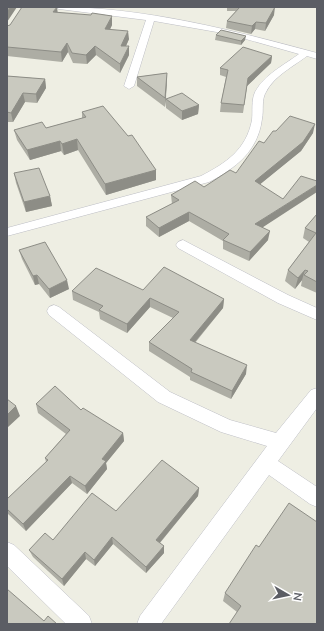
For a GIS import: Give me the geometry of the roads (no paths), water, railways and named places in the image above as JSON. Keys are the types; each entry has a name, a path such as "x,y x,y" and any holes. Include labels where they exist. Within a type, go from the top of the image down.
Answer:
{"street":[{"path":"59,7 96,9 229,32 312,54"},
{"path":"129,86 151,18"},
{"path":"7,232 205,179 230,167 248,148 257,123 260,93 270,81 312,54"},
{"path":"183,245 283,299 317,314"},
{"path":"54,311 164,397 227,427 280,442"},
{"path":"148,624 267,463 280,442 317,396"},
{"path":"267,463 317,498"},
{"path":"7,552 81,624"}]}
